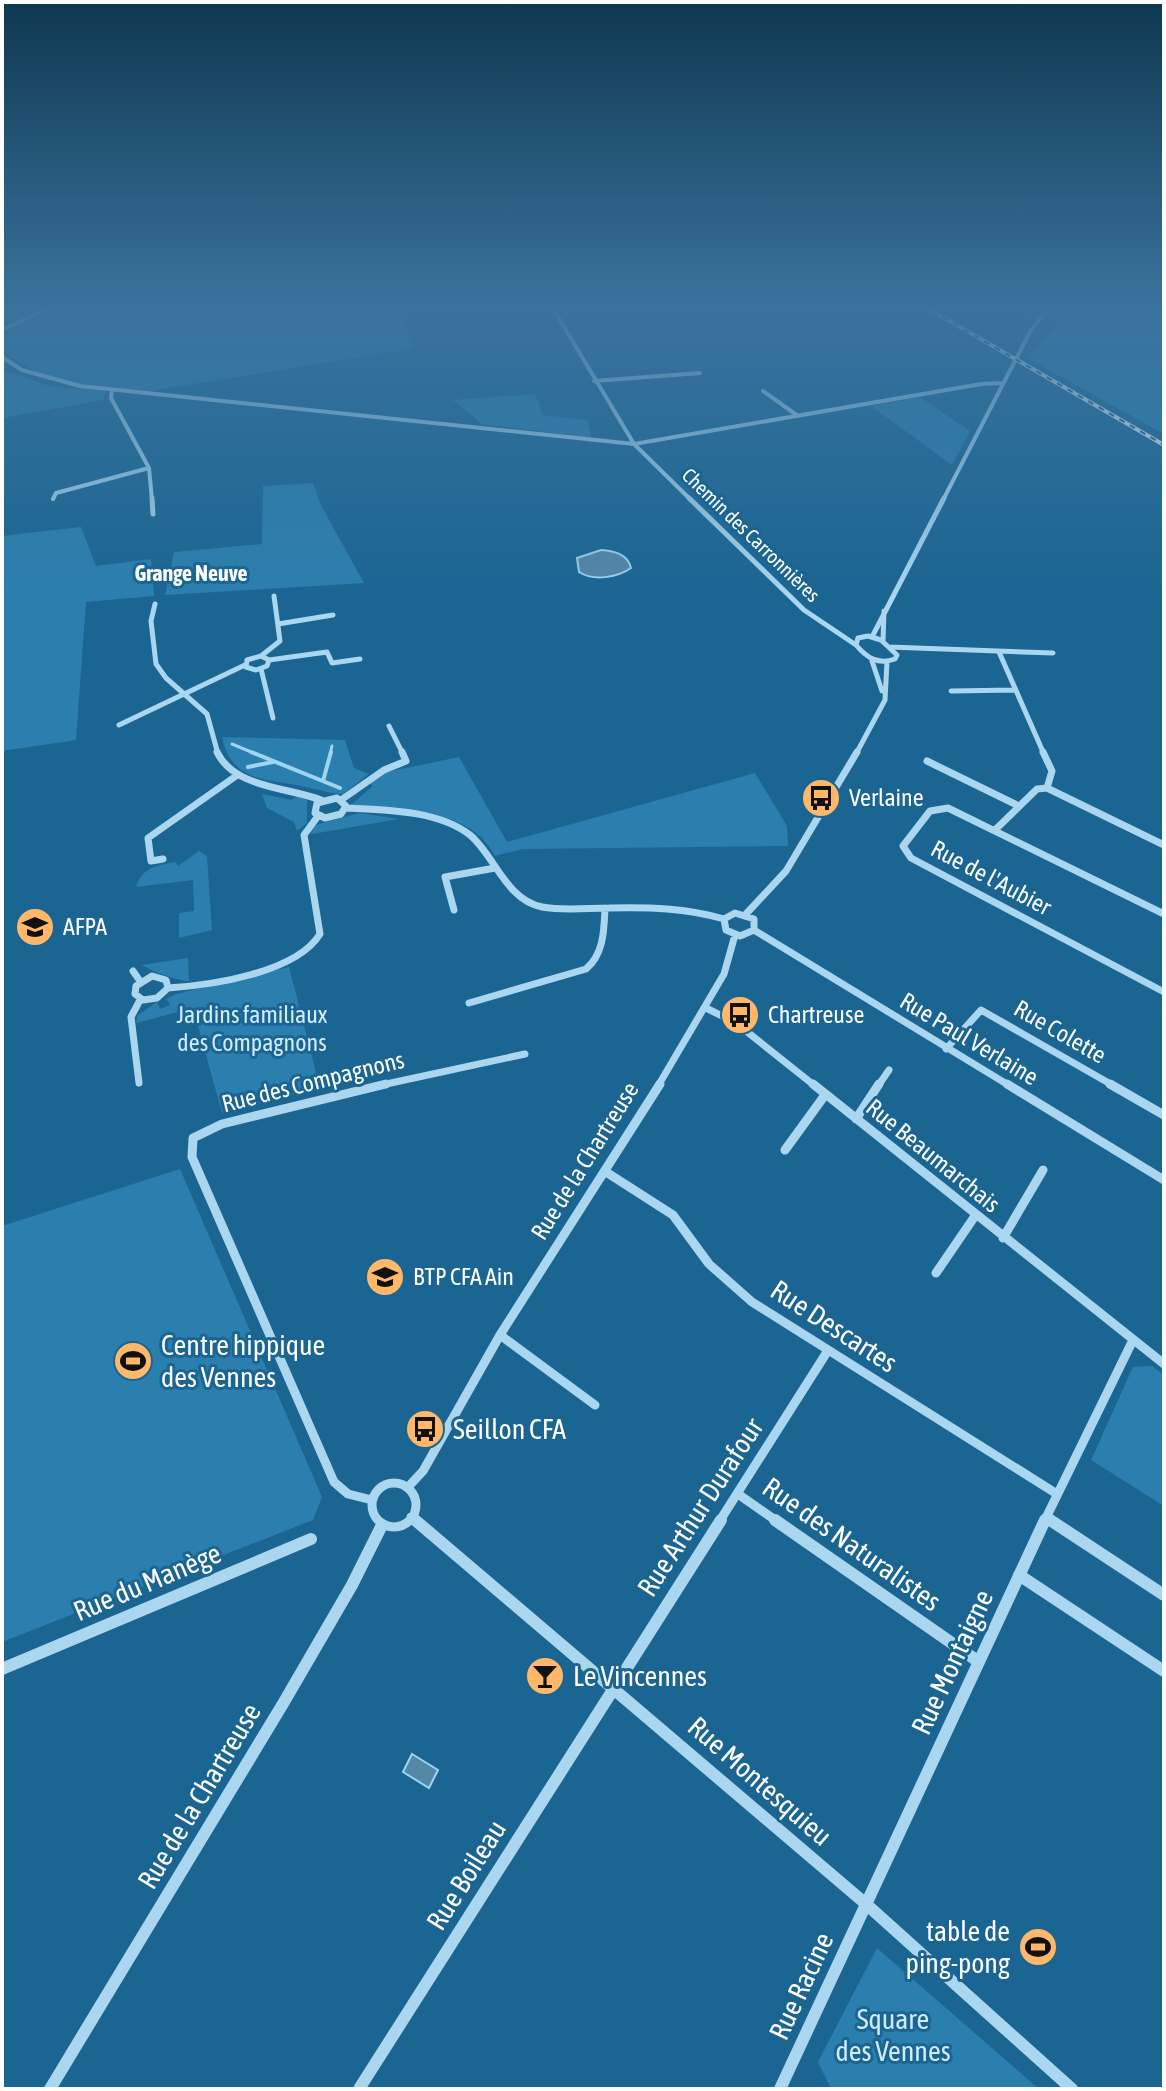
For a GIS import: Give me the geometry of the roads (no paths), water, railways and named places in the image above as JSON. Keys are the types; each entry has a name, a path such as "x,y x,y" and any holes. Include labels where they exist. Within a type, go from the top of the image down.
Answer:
{"street":[{"path":"113,403 149,468 153,514"},
{"path":"234,403 634,444 875,403"},
{"name":"Chemin des Carronnières","path":"608,403 634,444 824,626 857,641 872,661"},
{"path":"779,403 798,416"},
{"path":"872,637 993,403"},
{"path":"53,499 56,493 149,468"},
{"path":"119,725 245,665 250,658 261,656 280,641 274,596"},
{"path":"155,604 151,621 156,664 166,678 207,714 220,759 236,776 321,800 454,825 473,838 504,884 523,900 540,907 685,910 724,919 735,913 746,914 754,919 754,930 746,935 735,935 724,927 724,919"},
{"path":"883,641 884,610"},
{"path":"278,624 333,615"},
{"path":"857,641 872,637 883,641 897,655"},
{"path":"889,647 1053,653"},
{"path":"885,700 872,661 887,662 897,655 940,649"},
{"path":"261,656 269,660 327,652 332,663 360,659"},
{"path":"999,652 1052,771 1047,788"},
{"path":"245,665 249,669 261,669 269,660"},
{"path":"746,914 772,888 794,858 885,700 887,662"},
{"path":"261,669 273,718"},
{"path":"951,691 1015,690"},
{"path":"318,816 337,817 344,804 384,770 406,761 389,726"},
{"path":"927,761 1019,806"},
{"path":"163,859 151,861 148,838 236,776"},
{"path":"995,830 1037,789 1047,788 1164,845"},
{"path":"318,816 314,810 321,800"},
{"name":"Rue de l'Aubier","path":"1164,914 957,811 930,811 903,849 911,858 1164,992"},
{"path":"140,1000 157,999 168,988 185,987 287,963 317,943 320,934 304,835 318,816"},
{"path":"454,910 445,877 495,868"},
{"path":"469,1003 488,994 577,973 592,964 603,940 605,908"},
{"name":"Rue Paul Verlaine","path":"754,930 1164,1180"},
{"name":"Rue de la Chartreuse","path":"409,1486 416,1481 465,1401 500,1335 606,1172 706,1008 724,974 735,935"},
{"path":"133,971 140,981"},
{"path":"140,1000 134,990 140,981 152,976 163,977 168,988"},
{"path":"139,1083 131,1017 140,1000"},
{"path":"981,1010 989,1001"},
{"name":"Rue Beaumarchais","path":"706,1008 736,1023 1164,1364"},
{"name":"Rue Colette","path":"946,1049 981,1010 1164,1115"},
{"name":"Rue des Compagnons","path":"372,1500 348,1494 334,1482 192,1157 193,1138 222,1124 314,1100 525,1054"},
{"path":"856,1119 889,1070"},
{"path":"785,1150 825,1095"},
{"path":"1003,1238 1043,1170"},
{"name":"Rue Descartes","path":"606,1172 673,1215 709,1264 752,1302 1057,1494"},
{"path":"936,1273 975,1216"},
{"path":"500,1335 595,1405"},
{"name":"Rue Montaigne","path":"866,1904 1046,1517 1133,1340"},
{"name":"Rue Arthur Durafour","path":"613,1687 827,1352"},
{"path":"388,1483 409,1486 416,1500 411,1517 401,1525 382,1525 373,1515 372,1500 376,1493 388,1483"},
{"name":"Rue des Naturalistes","path":"738,1494 979,1662"},
{"name":"Rue Montesquieu","path":"411,1517 866,1904 1072,2089"},
{"path":"1046,1517 1164,1595"},
{"name":"Rue de la Chartreuse","path":"50,2089 284,1702 352,1585 382,1525"},
{"name":"Rue du Manège","path":"2,1669 311,1539"},
{"path":"1019,1575 1164,1671"},
{"name":"Rue Boileau","path":"359,2089 613,1687"},
{"name":"Rue Racine","path":"780,2089 866,1904"}],"waterway":[{"path":"232,744 256,754"},
{"path":"330,754 332,746"},
{"path":"251,752 340,788"},
{"path":"323,781 331,752"},
{"path":"248,767 273,762"}],"railway":[{"path":"1091,403 1164,445"}],"place":[{"name":"Verlaine","path":"821,798"},
{"name":"AFPA","path":"35,927"},
{"name":"Chartreuse","path":"740,1015"},
{"name":"BTP CFA Ain","path":"385,1277"},
{"name":"Centre hippique des Vennes","path":"133,1361"},
{"name":"Seillon CFA","path":"425,1429"},
{"name":"Le Vincennes","path":"545,1676"},
{"name":"table de ping-pong","path":"1038,1947"}],"district":[{"name":"Grange Neuve","path":"191,573"}],"park label":[{"name":"Jardins familiaux des Compagnons","path":"252,1029"},
{"name":"Square des Vennes","path":"893,2035"}]}
